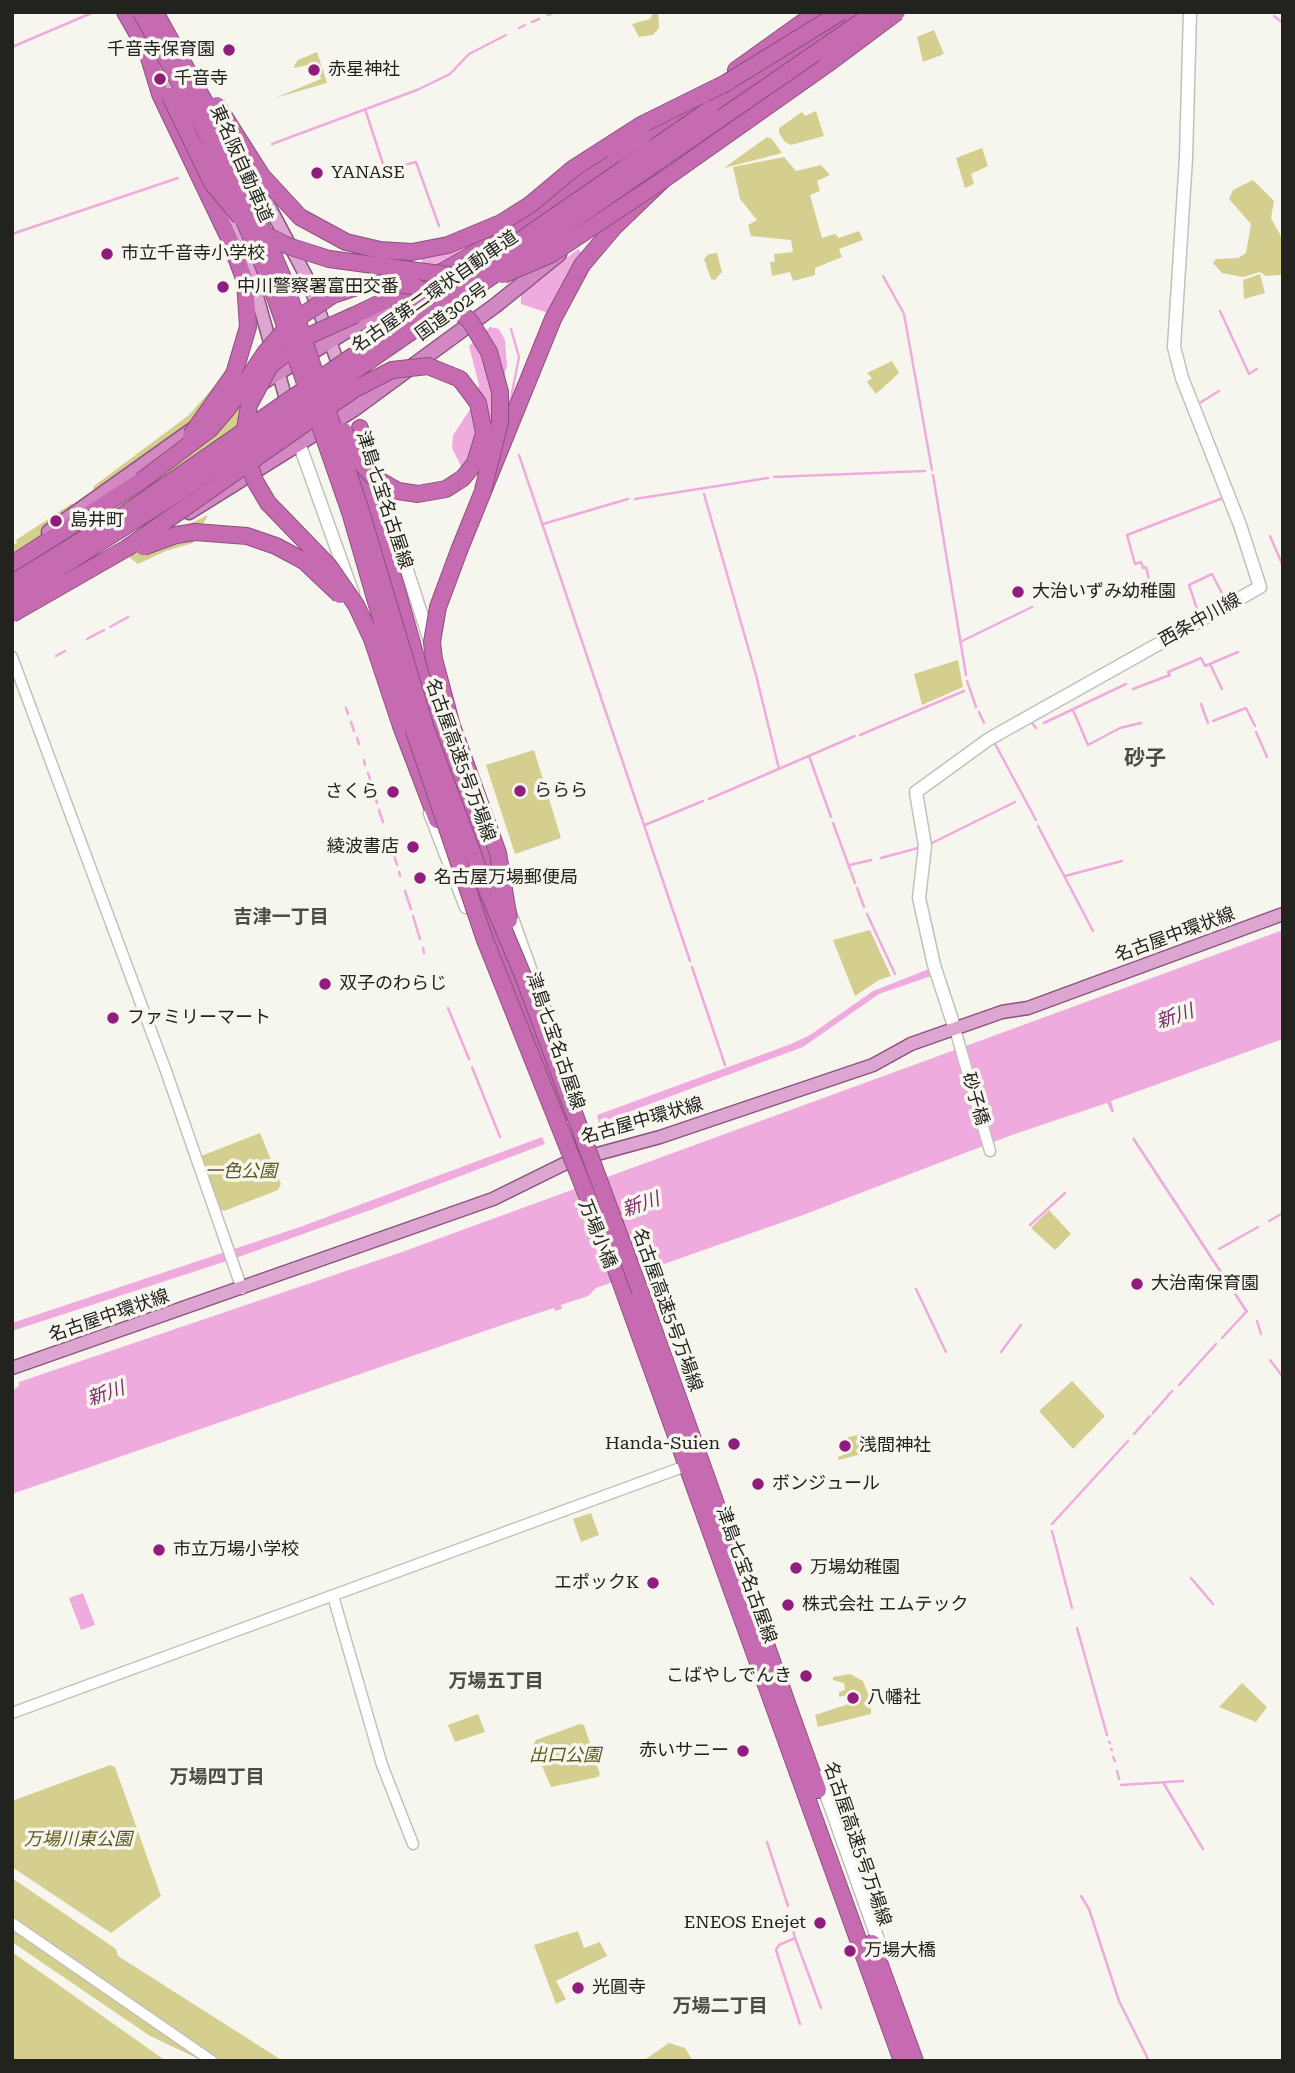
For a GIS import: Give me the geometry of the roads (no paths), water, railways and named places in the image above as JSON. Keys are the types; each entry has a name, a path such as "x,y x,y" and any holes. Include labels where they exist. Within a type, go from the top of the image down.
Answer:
{"highway":[{"path":"125,12 146,48 203,166 231,208 250,226 274,240 329,259 468,278 510,274 550,255 663,180 897,12"},
{"name":"東名阪自動車道","path":"141,12 187,93 222,164 310,376"},
{"path":"157,12 262,176 286,205 330,235 380,250 429,250 485,231 531,204 574,168 649,120 730,81"},
{"name":"東名阪自動車道","path":"157,12 217,124 284,280 310,376"},
{"path":"656,136 744,63 817,12"},
{"path":"485,940 390,694 367,627 344,585 321,556 276,512 255,481 246,456 245,429 257,385 277,358 295,344 424,282 489,245 536,214 582,177 838,12"},
{"name":"国道302号","path":"12,563 182,436 330,340 487,252 838,12"},
{"name":"名古屋第二環状自動車道","path":"12,583 122,515 850,12"},
{"name":"名古屋第二環状自動車道","path":"12,599 160,505 875,12"},
{"name":"国道302号","path":"12,599 208,502 354,408 496,305 679,160 887,12"},
{"path":"825,57 909,12"},
{"path":"141,481 181,446 225,390 240,358 249,312 238,260 160,94 146,48"},
{"path":"509,920 498,853 452,726 436,674 432,642 443,590 553,319 572,281 614,228 663,180"},
{"path":"12,615 109,560 158,527 331,406 342,398 353,390 392,370 416,365 440,368 468,387 482,413 484,433 480,454 470,471 446,489 418,494 397,491 372,475 357,458 345,434 337,413 332,402 284,280"},
{"path":"12,563 141,481 210,429 234,400 269,347 301,314 347,290 386,283 413,286 449,303 470,321 489,352 498,378 500,414 498,437 483,490"},
{"name":"名古屋高速5号万場線","path":"310,376 411,722 485,940 611,1256 900,2061"},
{"name":"名古屋高速5号万場線","path":"310,376 360,508 426,729 480,873 524,978 915,2061"},
{"path":"360,428 369,491 429,700 462,777 509,920 524,978"},
{"path":"12,615 31,612 158,540 195,532 247,536 290,553 327,581 356,621 390,694"},
{"path":"353,594 418,735 614,1245 611,1256"}],"main road":[{"path":"131,12 172,88 226,201 253,282 299,443"},
{"path":"157,12 287,235 330,340 354,408"},
{"name":"西条中川線","path":"956,1028 936,971 919,898 925,846 916,792 989,739 1259,587 1240,525 1182,378 1174,347 1186,158 1190,12"},
{"name":"津島七宝名古屋線","path":"354,408 423,617 511,917 922,2061"},
{"name":"津島七宝名古屋線","path":"299,443 441,841 570,1167"},
{"name":"名古屋中環状線","path":"12,1368 493,1199 570,1167 873,1065 911,1044 1002,1012 1028,1008 1283,914"},
{"name":"万場小橋","path":"570,1167 623,1296"},
{"name":"津島七宝名古屋線","path":"623,1296 900,2061"}],"street":[{"path":"222,122 240,117"},
{"path":"12,657 166,1071 242,1289"},
{"name":"砂子橋","path":"956,1028 990,1151"},
{"path":"12,1713 683,1466"},
{"path":"333,1596 382,1765 413,1844"},
{"path":"12,1923 212,2061"}],"water":[{"path":"476,238 478,247 428,270 410,245"},
{"path":"578,249 585,256 551,314 521,304 521,295"},
{"path":"490,327 499,329 505,340 507,366 478,469 462,468 452,448 453,435 473,405 479,385 469,346"},
{"name":"新川","path":"1283,930 1283,1039 1111,1101 1114,1111 1112,1113 1107,1103 1012,1135 803,1215 596,1288 588,1296 561,1305 562,1309 555,1311 554,1308 511,1322 12,1494 12,1391 19,1386 19,1382 402,1252"},
{"path":"929,969 931,976 879,994 803,1047 599,1123 597,1115 791,1044 810,1035 873,991"},
{"path":"542,1137 545,1144 376,1208 233,1259 12,1331 12,1323 300,1227"},
{"path":"1134,1137 1248,1311 1246,1313 1132,1139"},
{"path":"83,1593 95,1625 81,1630 69,1598"}],"waterway":[{"path":"12,47 94,12"},
{"path":"548,15 555,12"},
{"path":"1274,16 1283,23"},
{"path":"532,22 539,19"},
{"path":"519,28 525,25"},
{"path":"272,144 417,90 450,74 469,54 506,35"},
{"path":"365,109 385,170 416,162 439,226"},
{"path":"12,234 178,178"},
{"path":"883,276 903,312"},
{"path":"1220,311 1249,374 1257,369"},
{"path":"904,314 932,470"},
{"path":"509,408 519,357 511,329"},
{"path":"1198,404 1219,391"},
{"path":"519,455 690,961"},
{"path":"774,477 925,471"},
{"path":"933,475 966,675"},
{"path":"635,499 768,478"},
{"path":"704,494 756,675 779,769"},
{"path":"1152,592 1146,567 1143,568 1141,562 1135,564 1127,535 1223,498"},
{"path":"543,524 628,499"},
{"path":"1270,536 1283,566"},
{"path":"1199,615 1189,585 1212,574 1226,601"},
{"path":"960,642 1032,607"},
{"path":"110,627 128,617"},
{"path":"87,639 104,630"},
{"path":"56,656 65,651"},
{"path":"1133,689 1170,675 1168,672 1201,658 1205,666 1238,652"},
{"path":"1210,664 1222,689"},
{"path":"967,681 976,707"},
{"path":"1044,723 1126,684"},
{"path":"860,735 964,691"},
{"path":"1201,704 1208,723"},
{"path":"346,708 348,714"},
{"path":"1213,721 1246,708 1255,726"},
{"path":"1073,710 1088,745 1120,728 1141,723"},
{"path":"979,712 984,723"},
{"path":"1030,720 1036,728"},
{"path":"351,722 354,731"},
{"path":"1256,732 1267,757"},
{"path":"709,799 855,736"},
{"path":"357,738 359,744"},
{"path":"994,742 1036,820"},
{"path":"809,756 831,817"},
{"path":"364,760 365,765"},
{"path":"368,773 370,779"},
{"path":"372,786 377,803"},
{"path":"645,825 703,801"},
{"path":"930,844 1015,802"},
{"path":"379,810 383,822"},
{"path":"833,823 855,883"},
{"path":"1038,826 1093,931"},
{"path":"391,845 397,865"},
{"path":"881,858 918,848"},
{"path":"850,865 871,860"},
{"path":"1065,876 1122,861"},
{"path":"399,872 400,876"},
{"path":"857,888 864,907"},
{"path":"405,891 411,909"},
{"path":"867,914 895,974"},
{"path":"413,916 420,939"},
{"path":"423,948 424,953"},
{"path":"692,967 725,1065"},
{"path":"448,1008 469,1059"},
{"path":"472,1067 500,1137"},
{"path":"1030,1225 1065,1193"},
{"path":"1269,1221 1283,1213"},
{"path":"1219,1249 1258,1227"},
{"path":"916,1289 946,1352"},
{"path":"1222,1338 1247,1311"},
{"path":"1257,1321 1261,1334"},
{"path":"1001,1352 1021,1325"},
{"path":"1179,1385 1216,1344"},
{"path":"1270,1360 1283,1377"},
{"path":"1153,1413 1172,1391"},
{"path":"1134,1434 1150,1416"},
{"path":"1052,1524 1128,1441"},
{"path":"1052,1531 1072,1608"},
{"path":"1191,1578 1213,1604"},
{"path":"1077,1628 1107,1735"},
{"path":"1113,1757 1115,1761"},
{"path":"1117,1771 1119,1779"},
{"path":"1121,1785 1183,1781"},
{"path":"1164,1784 1203,1849"},
{"path":"767,1842 788,1906"},
{"path":"1081,1896 1089,1909 1119,2001 1149,2061"},
{"path":"789,1914 821,2008"},
{"path":"795,1938 779,1945 776,1950 800,2024"}],"place":[{"name":"千音寺保育園","path":"229,50"},
{"name":"赤星神社","path":"314,70"},
{"name":"千音寺","path":"160,79"},
{"name":"YANASE","path":"317,173"},
{"name":"市立千音寺小学校","path":"107,254"},
{"name":"中川警察署富田交番","path":"223,287"},
{"name":"島井町","path":"56,521"},
{"name":"大治いずみ幼稚園","path":"1018,592"},
{"name":"ららら","path":"520,791"},
{"name":"さくら","path":"393,792"},
{"name":"綾波書店","path":"413,847"},
{"name":"名古屋万場郵便局","path":"420,878"},
{"name":"双子のわらじ","path":"325,984"},
{"name":"ファミリーマート","path":"113,1018"},
{"name":"大治南保育園","path":"1137,1284"},
{"name":"Handa-Suien","path":"734,1444"},
{"name":"浅間神社","path":"845,1446"},
{"name":"ボンジュール","path":"758,1484"},
{"name":"市立万場小学校","path":"159,1550"},
{"name":"万場幼稚園","path":"796,1568"},
{"name":"エポックK","path":"653,1583"},
{"name":"株式会社 エムテック","path":"788,1605"},
{"name":"こばやしでんき","path":"806,1676"},
{"name":"八幡社","path":"853,1698"},
{"name":"赤いサニー","path":"743,1751"},
{"name":"ENEOS Enejet","path":"820,1923"},
{"name":"万場大橋","path":"850,1951"},
{"name":"光圓寺","path":"578,1988"}],"district":[{"name":"砂子","path":"1145,759"},
{"name":"吉津一丁目","path":"281,917"},
{"name":"万場五丁目","path":"496,1681"},
{"name":"万場四丁目","path":"217,1777"},
{"name":"万場二丁目","path":"720,2006"}],"park label":[{"name":"一色公園","path":"241,1172"},
{"name":"出口公園","path":"565,1756"},
{"name":"万場川東公園","path":"78,1840"}]}
